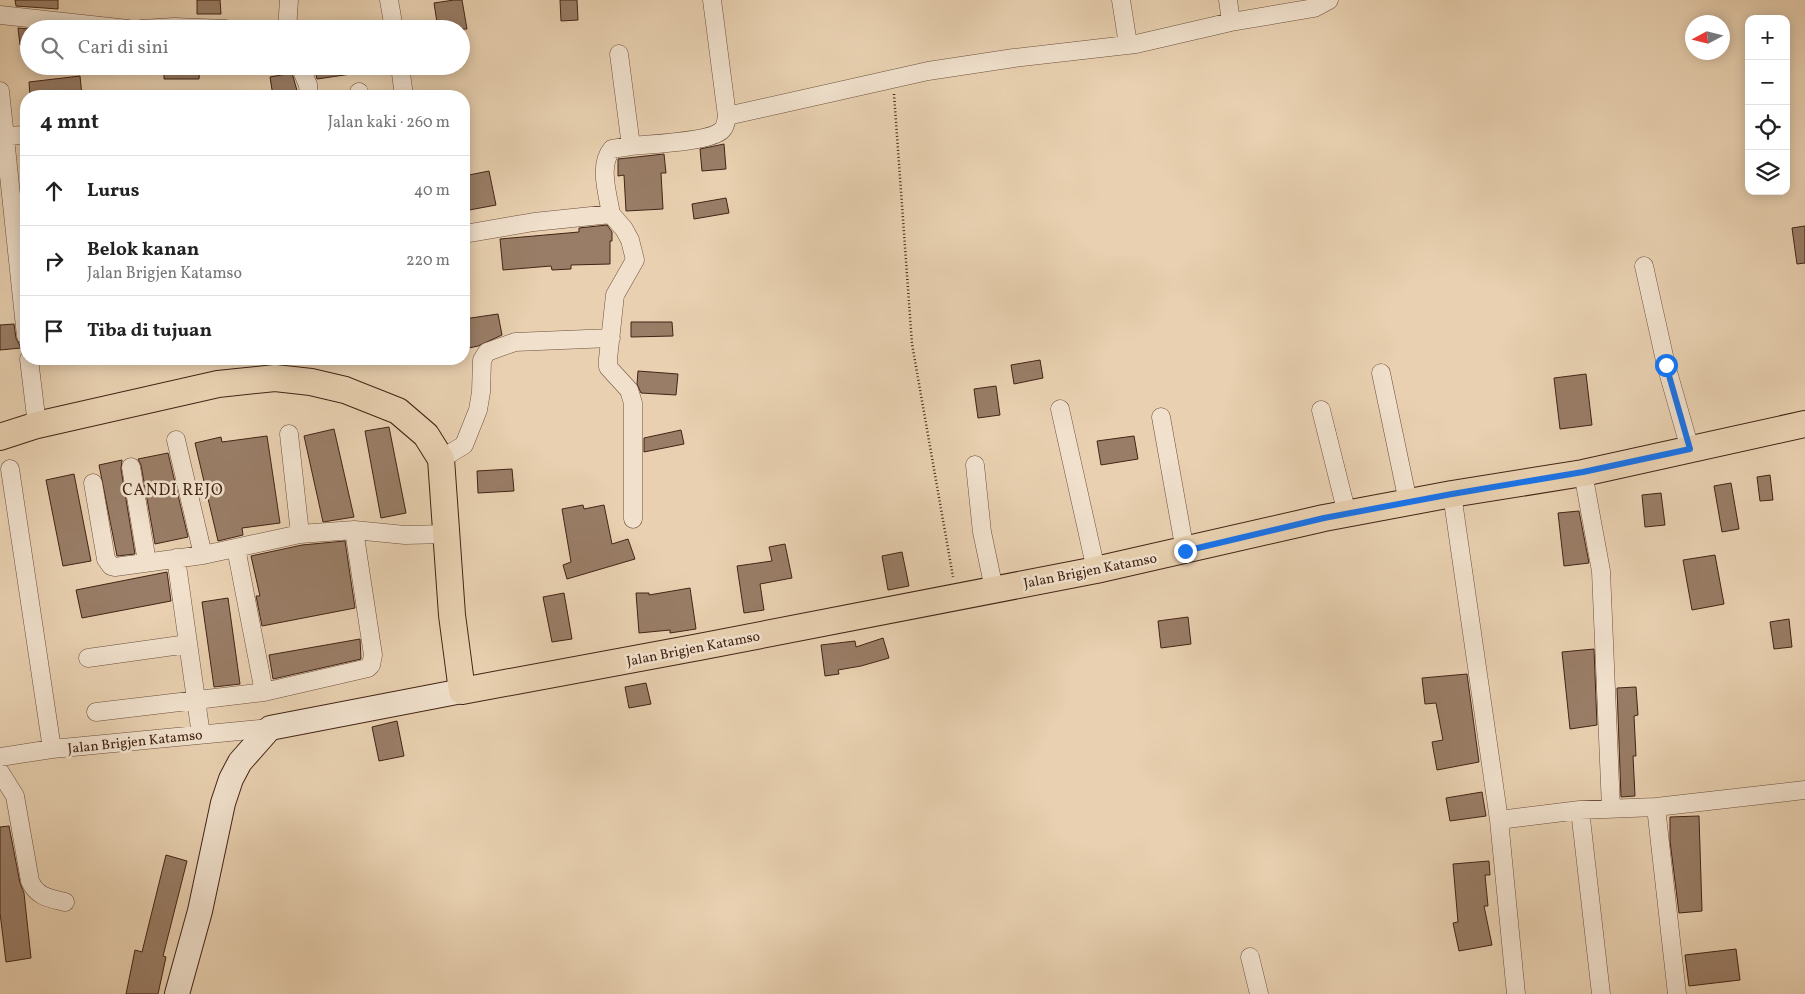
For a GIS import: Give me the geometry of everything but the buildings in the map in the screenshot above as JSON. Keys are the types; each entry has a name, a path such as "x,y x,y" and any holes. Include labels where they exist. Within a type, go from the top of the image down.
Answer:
{"main road":[{"path":"0,437 37,425 218,384 275,378 311,382 345,390 398,411 426,435 441,459 452,615 462,691"},
{"name":"Jalan Brigjen Katamso","path":"462,691 1096,570 1347,514 1583,472 1805,424"}],"street":[{"path":"288,20 289,0"},
{"path":"389,0 392,20"},
{"path":"633,518 633,403 629,390 608,367 615,295 635,260 630,240 611,214 605,171 607,154 612,149 716,135 725,126 726,116 712,0"},
{"path":"1122,0 1128,44"},
{"path":"1228,0 1231,22"},
{"path":"726,116 893,78 1014,58 1128,44 1231,22 1314,8 1329,0"},
{"path":"0,15 46,20"},
{"path":"619,54 631,146"},
{"path":"304,75 308,90"},
{"path":"401,75 403,90"},
{"path":"0,91 5,136 6,205 20,264"},
{"path":"5,136 20,135"},
{"path":"470,233 534,222 611,214"},
{"path":"1644,266 1666,365 1690,449"},
{"path":"441,459 464,445 478,410 482,392 482,360 487,352 515,342 611,338"},
{"path":"30,365 37,425"},
{"path":"1381,373 1408,502"},
{"path":"1060,408 1096,570"},
{"path":"1321,410 1347,514"},
{"path":"1161,417 1185,551"},
{"path":"289,434 300,534"},
{"path":"176,440 203,555"},
{"path":"975,465 982,532 994,589"},
{"path":"131,467 146,562"},
{"path":"10,469 52,749"},
{"path":"1583,472 1601,572 1610,808"},
{"path":"92,483 108,563 111,566 120,567 203,555 300,534 354,530 405,535 446,534"},
{"path":"1452,494 1499,820 1516,994"},
{"path":"96,712 198,702 264,692 364,670 372,665 373,655 354,530"},
{"path":"236,548 264,692"},
{"path":"176,558 198,702 201,735"},
{"path":"88,658 188,644"},
{"path":"177,994 200,911 223,803 231,779 240,762 270,728 462,691"},
{"name":"Jalan Brigjen Katamso","path":"0,757 52,749 270,728"},
{"path":"0,772 15,796 30,881 34,890 39,895 65,902"},
{"path":"1499,820 1580,810 1656,806 1805,790"},
{"path":"1656,806 1677,994"},
{"path":"1580,810 1601,994"},
{"path":"1250,957 1258,994"}],"path":[{"path":"893,78 912,344 957,597"}],"district":[{"name":"CANDI REJO","path":"173,489"}],"route":[{"path":"1185,551 1324,518 1583,472 1690,449 1666,365"}]}
